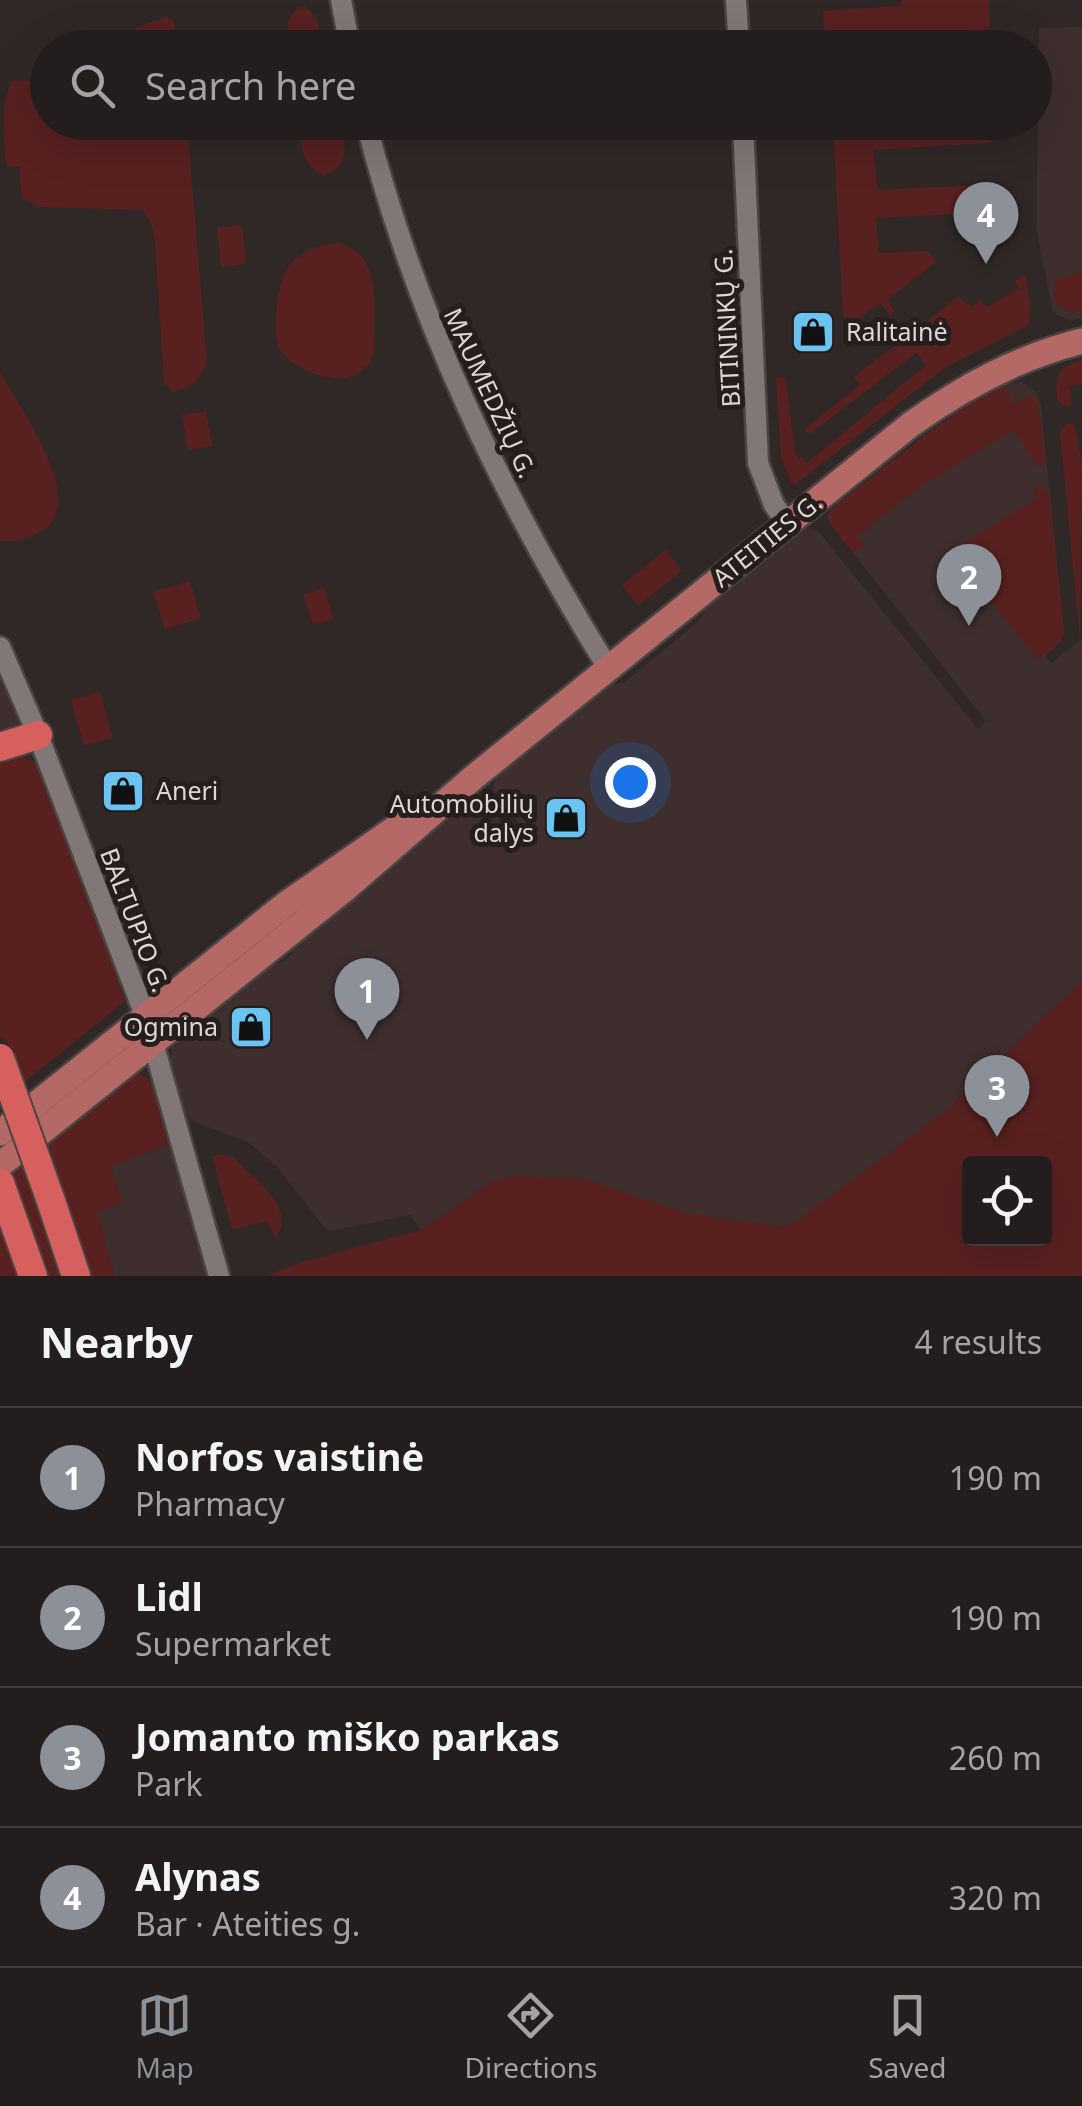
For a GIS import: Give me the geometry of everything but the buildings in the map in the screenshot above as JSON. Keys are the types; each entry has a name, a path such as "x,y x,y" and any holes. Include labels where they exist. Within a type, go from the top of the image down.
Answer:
{"highway":[{"path":"0,747 38,735"},
{"path":"0,1058 76,1276"},
{"path":"0,1183 33,1276"}],"main road":[{"name":"ATEITIES G.","path":"0,1133 146,1018 474,777 787,523 951,396 1011,365 1082,341"},
{"name":"ATEITIES G.","path":"0,1165 154,1044 339,879"}],"street":[{"path":"340,0 346,30"},
{"path":"736,0 738,30"},
{"name":"MAUMEDŽIŲ G.","path":"371,140 413,282 468,414 529,531 608,668"},
{"name":"BITININKŲ G.","path":"743,140 758,463 774,504 787,523"},
{"name":"BALTUPIO G.","path":"0,647 38,735 146,1018 219,1276"}],"shaded area":[{"path":"901,0 989,0 990,30 824,30 823,11 901,6"},
{"path":"304,6 316,17 320,30 288,30 290,18"},
{"path":"166,17 174,22 175,30 135,30"},
{"path":"1082,27 1082,318 1071,321 1052,308 1037,232 1038,140 1052,140 1052,30 1039,28"},
{"path":"30,80 30,140 188,140 207,360 199,378 186,388 173,391 164,384 152,225 143,210 39,207 22,198 19,167 6,166 4,110 12,81"},
{"path":"302,140 344,140 343,161 324,175 310,166"},
{"path":"834,140 990,140 873,150 878,190 977,185 978,213 876,218 879,253 927,251 937,261 887,300 895,312 890,315 881,304 849,323 843,316"},
{"path":"242,225 246,264 221,267 217,228"},
{"path":"339,243 354,250 370,272 375,304 374,352 368,365 358,373 333,378 293,363 280,350 275,326 280,287 290,265 309,250"},
{"path":"1082,273 1082,311 1063,308 1054,294 1055,280"},
{"path":"1025,274 1029,325 946,367 796,484 791,483 781,457 776,379 785,377 795,451 798,459 802,457 807,463 926,365 916,353 811,433 806,432 860,385 854,377 959,296 970,307 981,300 986,307 1019,289 1015,281"},
{"path":"1082,360 1082,383 1069,387 1072,405 1064,407 1057,400 1058,379 1063,369"},
{"path":"0,372 45,452 58,496 56,515 45,529 12,541 0,541"},
{"path":"1022,382 1036,392 1041,406 1064,631 1061,642 1045,656 1051,663 1082,639 1082,981 947,1110 796,1222 781,1227 690,1214 584,1180 493,1181 421,1230 410,1215 330,1231 276,1166 248,1142 192,1121 186,1115 170,1060 173,1039 273,962 282,962 292,954 293,941 473,798 483,799 523,849 532,841 493,790 496,778 610,686 626,681 698,622 707,607 805,528 818,531 978,729 986,721 827,516 834,506 978,398"},
{"path":"1006,385 1013,404 1037,394 1046,461 1037,467 1014,430 917,489 858,536 864,545 854,554 831,525 829,511 933,429 978,398"},
{"path":"206,411 212,446 188,450 182,415"},
{"path":"1074,423 1082,464 1080,640 1060,432 1066,424"},
{"path":"1039,486 1049,494 1064,631 1061,642 1038,659 950,552 1037,498 1033,489"},
{"path":"666,550 682,571 638,606 622,585"},
{"path":"190,581 201,618 165,629 153,592"},
{"path":"324,588 334,619 313,625 303,595"},
{"path":"0,667 21,710 16,729 0,739"},
{"path":"100,692 113,738 84,746 71,700"},
{"path":"18,756 32,760 46,776 125,1001 22,1084 6,1039 2,1040 0,1034 0,760"},
{"path":"1082,981 1082,1276 265,1276 421,1230 493,1181 515,1176 584,1179 690,1214 781,1227 796,1222 947,1110"},
{"path":"135,1072 147,1077 152,1085 170,1144 110,1167 123,1203 98,1211 114,1276 86,1276 43,1144"},
{"path":"170,1144 203,1250 207,1276 114,1276 97,1211 122,1203 110,1166"},
{"path":"224,1154 252,1175 278,1205 281,1227 275,1238 267,1221 232,1230 212,1156"},
{"path":"23,1161 65,1276 43,1276 9,1174"},
{"path":"0,1221 22,1276 0,1276"}],"place":[{"name":"Alynas","path":"986,264"},
{"name":"Ralitainė","path":"813,332"},
{"name":"Lidl","path":"969,626"},
{"name":"Aneri","path":"123,791"},
{"name":"Automobilių dalys","path":"566,818"},
{"name":"Ogmina","path":"251,1027"},
{"name":"Norfos vaistinė","path":"367,1040"},
{"name":"Jomanto miško parkas","path":"997,1137"}]}
